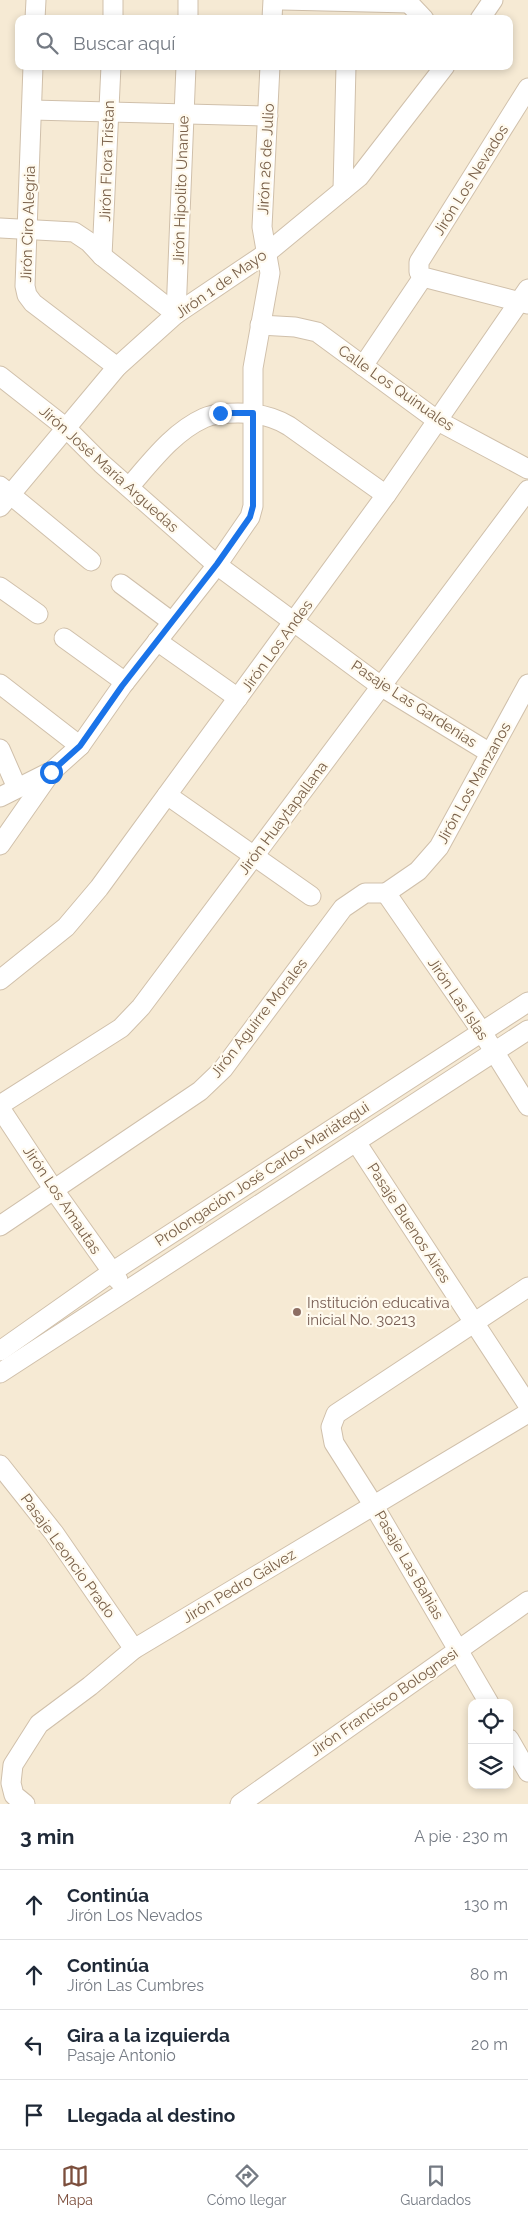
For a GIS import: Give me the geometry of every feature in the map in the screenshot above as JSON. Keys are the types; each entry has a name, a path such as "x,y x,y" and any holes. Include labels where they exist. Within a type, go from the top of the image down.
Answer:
{"street":[{"path":"35,15 36,0"},
{"path":"113,0 113,15"},
{"path":"188,0 188,15"},
{"path":"272,15 273,0"},
{"path":"282,0 347,7 408,1 420,15"},
{"path":"483,15 493,0"},
{"name":"Jirón Ciro Alegria","path":"33,70 25,286 33,303 118,367"},
{"name":"Jirón Flora Tristan","path":"102,256 111,70"},
{"name":"Jirón Hipolito Unanue","path":"176,314 186,70"},
{"name":"Jirón 26 de Julio","path":"217,564 250,517 253,506 253,368 270,273 268,252 262,227 270,70"},
{"path":"343,190 346,70"},
{"name":"Jirón 1 de Mayo","path":"3,496 118,367 176,314 268,252 359,177 442,70"},
{"name":"Jirón Los Nevados","path":"363,366 421,275 419,262 528,88"},
{"path":"32,110 268,116"},
{"path":"0,228 74,232 89,242 102,256 176,314"},
{"path":"421,275 525,299"},
{"name":"Jirón Los Andes","path":"0,980 66,927 99,888 386,495 525,299"},
{"name":"Calle Los Quinuales","path":"260,325 295,327 317,332 438,421 528,469"},
{"name":"Jirón José María Arguedas","path":"0,376 65,427 128,487 217,564"},
{"path":"128,487 171,440 204,418 220,413 253,413 276,418 289,426 386,495"},
{"name":"Jirón Huaytapallana","path":"0,1107 121,1028 141,1007 528,490"},
{"path":"3,496 91,561"},
{"path":"0,845 51,772 80,746 125,682 217,564"},
{"name":"Pasaje Las Gardenias","path":"217,564 382,687 490,753"},
{"path":"121,584 172,622"},
{"path":"0,587 38,614"},
{"path":"64,638 125,682"},
{"path":"157,641 238,698"},
{"path":"0,684 80,746"},
{"name":"Jirón Los Manzanos","path":"386,893 418,871 439,848 490,753 525,700"},
{"path":"0,750 14,781"},
{"path":"0,797 51,772"},
{"path":"167,795 311,896"},
{"name":"Jirón Aguirre Morales","path":"0,1226 200,1091 223,1069 343,908 365,893 386,893"},
{"name":"Jirón Las Islas","path":"386,893 482,1032 528,1106"},
{"name":"Prolongación José Carlos Mariátegui","path":"0,1351 112,1272 528,1002"},
{"name":"Prolongación José Carlos Mariátegui","path":"0,1373 528,1030"},
{"name":"Jirón Los Amautas","path":"0,1107 54,1190 126,1292"},
{"name":"Pasaje Buenos Aires","path":"356,1142 528,1405"},
{"path":"474,1322 528,1286"},
{"name":"Pasaje Las Bahias","path":"474,1322 336,1414 331,1427 334,1443 374,1506 487,1699"},
{"name":"Jirón Pedro Gálvez","path":"25,1804 14,1795 12,1789 13,1765 39,1724 90,1686 134,1648 528,1413"},
{"name":"Pasaje Leoncio Prado","path":"0,1465 54,1533 134,1648"},
{"name":"Jirón Francisco Bolognesi","path":"240,1804 528,1601"},
{"path":"512,1744 528,1772"}],"shaded area":[{"path":"0,0 528,0 528,1804 0,1804"}],"place":[{"name":"Institución educativa inicial No. 30213","path":"297,1312"}],"route":[{"path":"51,772 80,746 122,686 217,564 250,517 253,506 253,413 220,413"}]}
